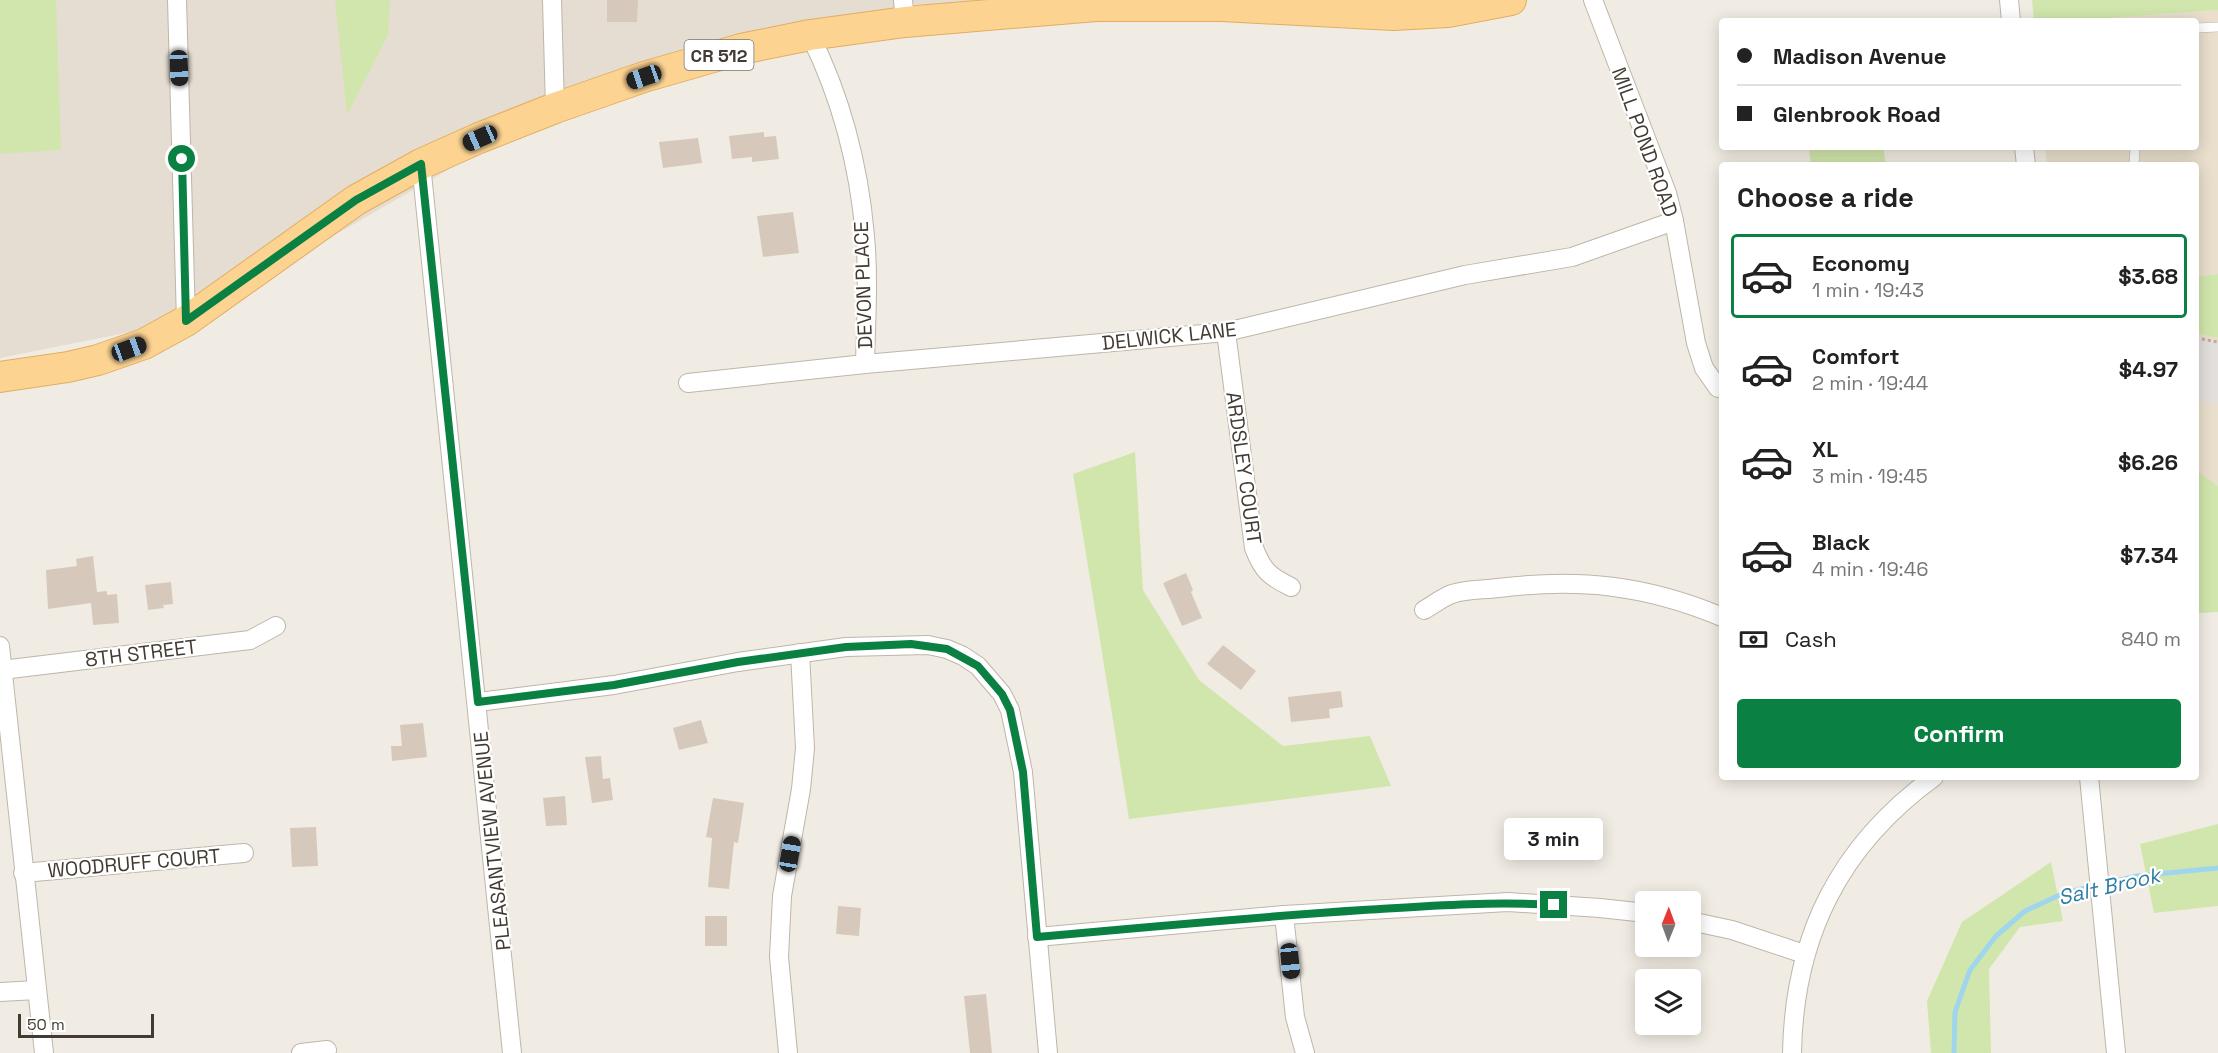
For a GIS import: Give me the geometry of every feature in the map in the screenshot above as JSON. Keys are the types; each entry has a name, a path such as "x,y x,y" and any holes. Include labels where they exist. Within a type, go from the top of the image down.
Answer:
{"main road":[{"name":"CR 512","path":"0,376 68,367 98,360 144,344 186,321 356,200 421,164 555,108 644,77 741,49 810,35 904,11 1096,6 1339,6 1393,15 1448,12 1511,0"}],"street":[{"path":"177,0 186,321"},
{"path":"552,0 555,108"},
{"name":"MILL POND ROAD","path":"1593,0 1667,193 1696,343 1704,368 1718,388"},
{"path":"2009,0 2011,18"},
{"name":"DEVON PLACE","path":"810,35 824,63 852,146 865,237 865,364"},
{"name":"PLEASANTVIEW AVENUE","path":"421,164 478,702 512,1053"},
{"name":"DELWICK LANE","path":"688,383 865,364 1226,332 1465,275 1572,257 1674,221"},
{"name":"ARDSLEY COURT","path":"1226,332 1254,548 1261,565 1270,576 1291,587"},
{"path":"1425,610 1452,594 1536,583 1576,583 1616,586 1656,594 1719,616"},
{"name":"8TH STREET","path":"2,670 250,640 276,626"},
{"path":"478,702 614,685 800,653 856,646 928,645 947,649 963,656 978,666 1002,694 1010,710 1023,772 1048,1053"},
{"path":"0,646 8,797 24,873 44,1053"},
{"path":"788,1053 779,957 782,897 801,789 805,748 800,653"},
{"path":"2089,780 2116,1053"},
{"path":"1792,1053 1792,1030 1804,954 1826,901 1844,869 1909,784"},
{"name":"WOODRUFF COURT","path":"24,873 244,853"},
{"path":"1037,937 1284,915 1508,902 1635,912"},
{"path":"1284,915 1295,1017 1305,1053"},
{"path":"1701,923 1732,930 1804,954"},
{"path":"0,992 37,990"},
{"path":"301,1053 327,1050"}],"lane":[{"path":"2199,28 2218,27"}],"path":[{"path":"2199,339 2218,342"}],"shaded area":[{"path":"0,0 1030,0 904,5 555,108 186,321 0,358"},
{"path":"2218,10 2218,612 2199,613 2199,162 2047,162 2045,150 2199,150 2199,18 2108,18"},
{"path":"2199,339 2218,342 2218,404 2199,401"}],"green space":[{"path":"0,0 56,0 61,150 0,154"},
{"path":"335,0 390,0 388,35 347,115"},
{"path":"2032,0 2218,0 2218,10 2108,18 2034,18"},
{"path":"1809,150 1884,150 1886,162 1811,162"},
{"path":"2218,274 2218,338 2199,334 2199,277"},
{"path":"1135,452 1143,590 1199,680 1283,746 1370,736 1391,786 1129,819 1073,474"},
{"path":"2199,472 2218,486 2218,612 2199,613"},
{"path":"2218,824 2218,906 2154,913 2140,844"},
{"path":"2051,862 2063,921 2020,927 1989,969 1991,1053 1931,1053 1927,1001 1962,922"}],"building":[{"path":"607,0 638,0 637,22 607,22"},
{"path":"764,132 764,137 776,136 779,159 752,162 752,157 732,159 729,136"},
{"path":"698,138 702,163 663,168 659,142"},
{"path":"793,212 799,253 763,257 757,216"},
{"path":"93,556 97,592 107,591 107,595 117,594 119,623 93,625 91,603 48,609 46,570 77,566 76,559"},
{"path":"1186,573 1202,618 1182,626 1163,583"},
{"path":"171,582 173,604 148,610 145,585"},
{"path":"1223,645 1256,671 1241,690 1207,664"},
{"path":"1341,691 1343,707 1329,709 1330,718 1291,722 1288,697"},
{"path":"701,720 708,743 679,750 673,728"},
{"path":"423,723 427,757 392,761 391,746 402,746 400,725"},
{"path":"601,756 603,779 610,778 613,800 592,803 585,757"},
{"path":"565,796 567,825 546,826 543,798"},
{"path":"713,798 744,803 738,843 734,842 729,889 708,887 712,838 706,837"},
{"path":"316,827 318,866 292,867 290,828"},
{"path":"838,906 861,908 859,936 836,934"},
{"path":"705,916 727,916 727,946 705,946"},
{"path":"986,994 992,1053 970,1053 964,996"}],"waterway":[{"name":"Salt Brook","path":"1954,1053 1955,1012 1970,970 1996,936 2025,911 2064,893 2137,876 2218,868"}],"route":[{"path":"182,159 186,321 356,200 421,164 478,702 614,685 738,662 846,647 928,645 947,649 978,666 1002,694 1010,710 1023,772 1037,937 1284,915 1508,902 1554,905"}]}
